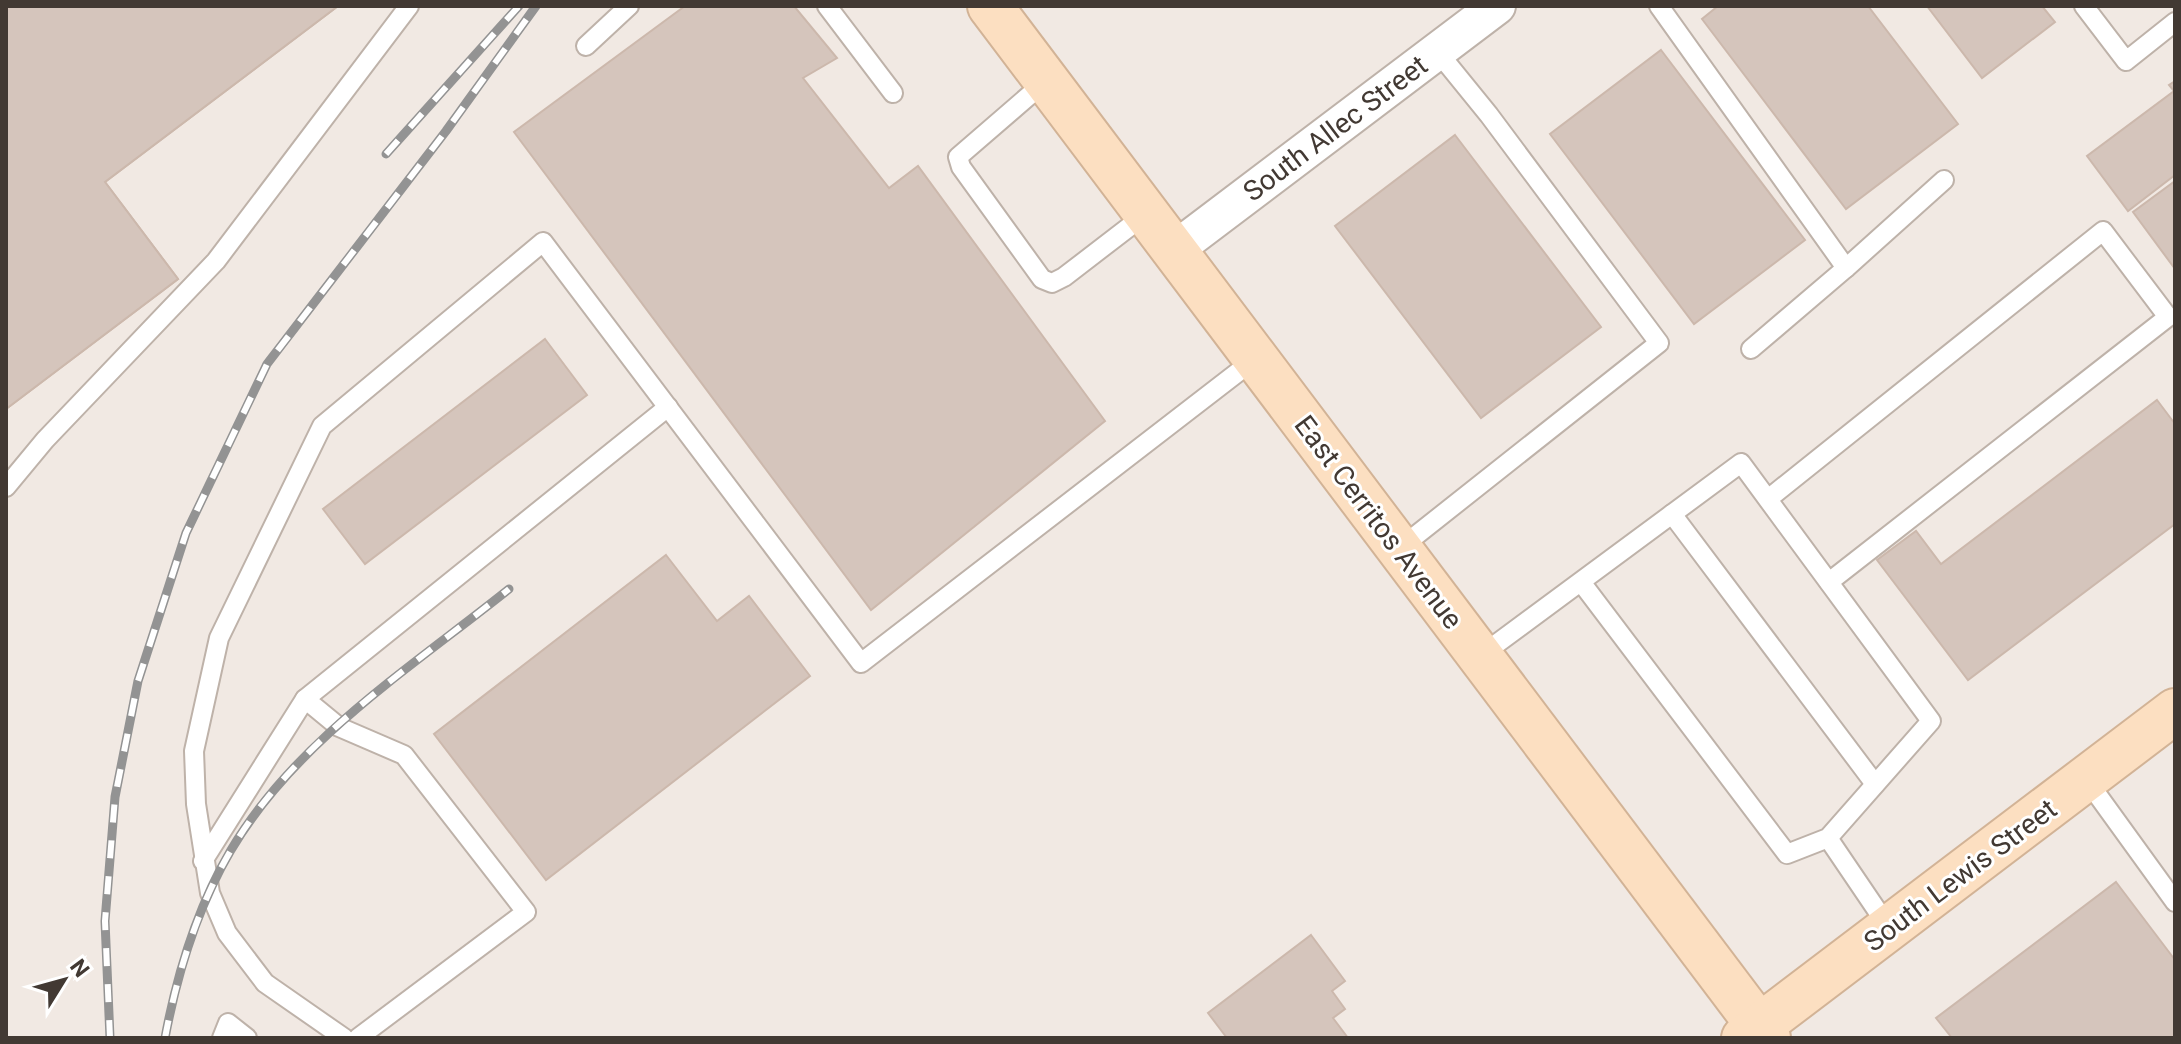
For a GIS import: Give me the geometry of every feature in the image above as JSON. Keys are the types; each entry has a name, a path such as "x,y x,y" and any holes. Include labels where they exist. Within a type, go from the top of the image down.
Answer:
{"main road":[{"name":"East Cerritos Avenue","path":"990,6 1400,548 1757,1034"},
{"name":"South Lewis Street","path":"1757,1034 2175,711"}],"street":[{"name":"South Allec Street","path":"1173,251 1497,6"}],"lane":[{"path":"6,487 45,440 216,261 409,6"},
{"path":"586,46 629,6"},
{"path":"827,6 893,93"},
{"path":"1659,6 1846,268"},
{"path":"2084,6 2126,61 2175,22"},
{"path":"1400,548 1659,343 1489,115 1437,51"},
{"path":"1046,81 958,157 961,167 1042,279 1052,283 1064,277 1146,214"},
{"path":"1751,349 1944,180"},
{"path":"1768,499 2103,231 2168,317 1829,582"},
{"path":"344,1038 265,983 227,933 210,893 203,861 194,751 219,638 322,426 543,242 861,663 1255,359"},
{"path":"203,861 305,699 668,407"},
{"path":"1480,656 1741,463 1931,721 1828,838 1787,854 1581,582"},
{"path":"1672,514 1875,784"},
{"path":"305,699 339,727 404,755 526,912 358,1038"},
{"path":"2086,779 2175,902"},
{"path":"1828,838 1890,929"},
{"path":"222,1038 228,1023 247,1038"}],"building":[{"path":"6,6 338,6 105,182 178,279 6,409"},
{"path":"6,6 338,6 105,182 178,279 6,409"},
{"path":"685,6 794,6 837,58 803,78 889,188 918,166 1105,421 871,610 514,132"},
{"path":"1718,6 1868,6 1958,124 1846,209 1702,19"},
{"path":"1927,6 2042,6 2055,22 1982,78"},
{"path":"1661,50 1805,240 1694,324 1550,134"},
{"path":"2175,81 2175,175 2128,211 2087,156 2174,91 2169,85"},
{"path":"1455,135 1601,327 1481,418 1335,226"},
{"path":"2175,181 2175,269 2133,212"},
{"path":"545,339 587,395 365,564 323,509"},
{"path":"2157,400 2175,424 2175,524 1968,680 1877,560 1916,531 1941,564"},
{"path":"666,555 717,621 749,596 810,676 546,880 434,734"},
{"path":"2116,882 2175,960 2175,1038 1952,1038 1936,1018"},
{"path":"1311,935 1345,981 1332,991 1345,1009 1333,1018 1348,1038 1227,1038 1208,1013"}],"railway":[{"path":"386,154 519,6"},
{"path":"110,1038 105,921 115,797 138,681 186,533 267,364 446,131 536,6"},
{"path":"165,1038 182,965 208,894 231,850 257,811 288,774 358,708 509,589"}]}
